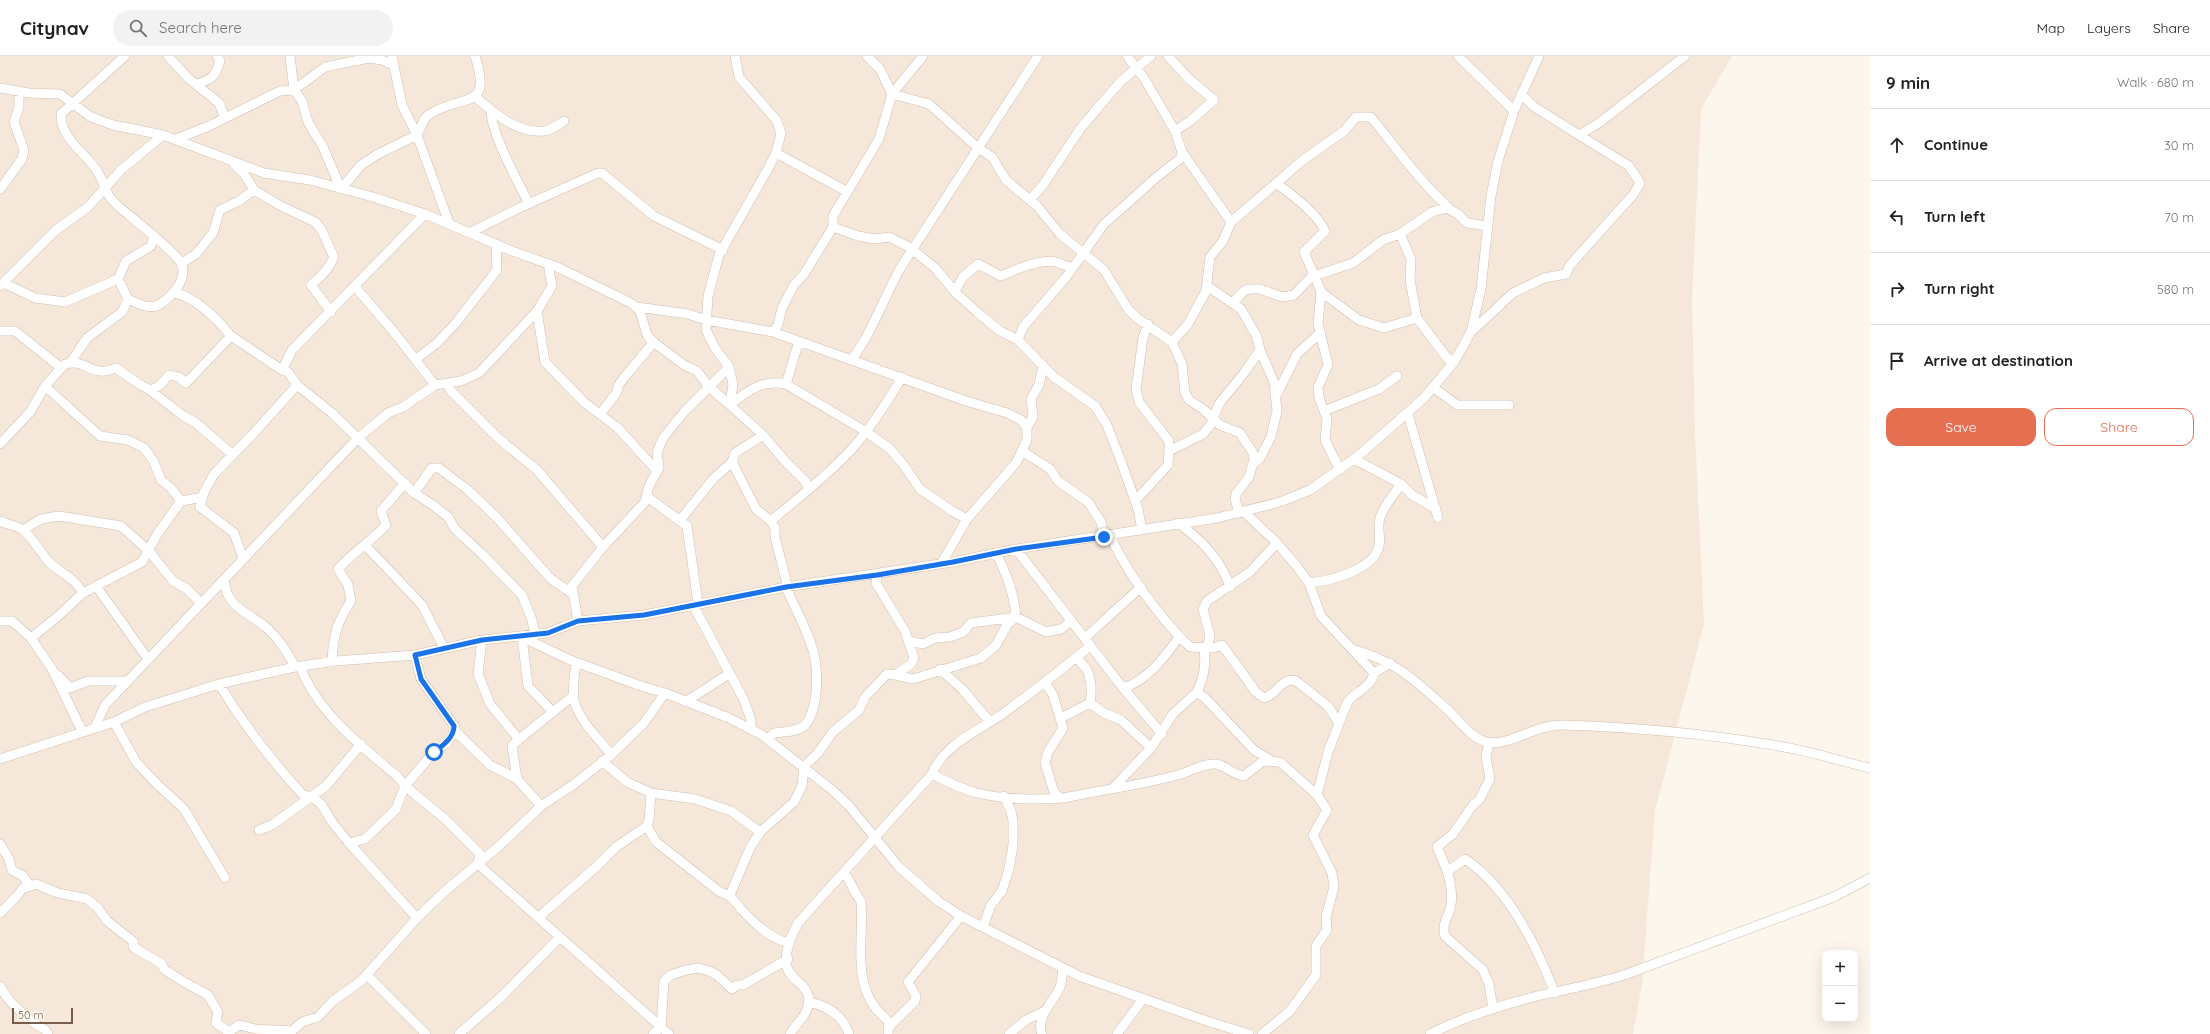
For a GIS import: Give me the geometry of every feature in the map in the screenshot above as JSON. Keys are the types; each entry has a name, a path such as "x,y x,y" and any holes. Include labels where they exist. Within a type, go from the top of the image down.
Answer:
{"street":[{"path":"118,279 128,299 144,307 158,306 175,293 183,271 182,263 154,236 116,204 104,190 100,175 76,148 60,122 61,114 74,104 125,56"},
{"path":"168,56 188,78 219,102 225,118"},
{"path":"197,84 208,81 215,75 220,61 217,56"},
{"path":"290,56 294,90 302,101 308,122 323,147 341,189"},
{"path":"341,189 360,165 378,154 417,136 425,118 430,114 474,96 481,88 482,80 475,56"},
{"path":"730,405 733,384 730,367 709,339 706,320 708,296 715,265 776,153 781,133 777,121 739,77 736,56"},
{"path":"868,56 880,69 892,94 929,104 978,148 992,157 1006,180 1030,200 1060,234 1104,270 1128,309 1137,318 1148,324 1166,340 1172,342 1182,364 1185,393 1190,400 1220,425 1240,433 1251,447 1254,459 1253,464 1249,477 1236,494 1235,499 1241,512 1277,543 1309,583 1321,616 1374,673"},
{"path":"773,332 778,325 782,308 794,285 804,274 833,227 833,216 846,191 851,189 879,139 892,94 923,56"},
{"path":"852,359 865,342 888,291 927,225 1038,56"},
{"path":"1127,56 1137,68 1175,131 1182,152 1231,222"},
{"path":"1030,200 1043,185 1080,129 1121,81 1151,56"},
{"path":"1168,56 1188,78 1214,100 1190,121 1175,131"},
{"path":"1458,56 1514,111"},
{"path":"0,759 82,731 114,722 145,707 219,684 297,667 332,662 415,655 482,640 522,637 548,633 578,621 644,615 787,588 877,575 1016,549 1178,524 1241,512 1280,502 1310,490 1340,470 1408,414 1434,388 1454,362 1471,332 1481,289 1496,168 1514,111 1539,56"},
{"path":"1579,135 1599,123 1685,56"},
{"path":"176,139 225,118 280,91 294,90 325,67 353,58 376,58 392,61 402,105 417,136 449,223"},
{"path":"0,88 60,94 91,117 113,125 176,139 264,173 310,180 425,214 572,274 638,307 688,314 706,320 773,332 966,401 1006,413 1021,420 1028,428"},
{"path":"0,189 22,159 24,150 14,122 19,107 19,91"},
{"path":"1471,332 1513,293 1544,278 1566,274 1570,265 1633,195 1640,183 1629,166 1533,106 1521,94"},
{"path":"474,96 511,125 528,130 546,131 564,121"},
{"path":"491,110 491,117 498,136 529,204"},
{"path":"1172,342 1188,324 1207,286 1210,257 1223,241 1231,222 1260,195 1277,184 1303,160 1344,131 1356,117 1371,117 1414,172 1434,195 1451,210 1467,223 1488,226"},
{"path":"154,236 151,246 126,261 118,279 65,302 35,298 2,285 56,230 88,207 121,170 163,135"},
{"path":"1018,340 1023,327 1045,303 1104,224 1158,176 1177,162 1182,152"},
{"path":"776,153 846,191"},
{"path":"234,162 245,174 254,190 281,206 315,222 321,229 334,257 321,278 311,285 331,312"},
{"path":"471,232 594,173 602,173 654,216 723,250"},
{"path":"1277,184 1290,193 1322,223 1325,231 1304,252 1322,292 1318,323 1328,365 1318,387 1319,398 1327,419 1324,440 1340,470"},
{"path":"182,263 196,254 213,233 215,219 220,210 239,201 254,190"},
{"path":"1233,302 1245,290 1252,288 1260,288 1282,297 1294,295 1311,277 1353,264 1383,240 1400,234 1432,212 1446,208 1451,210"},
{"path":"282,370 292,350 356,288 425,214"},
{"path":"833,227 858,236 875,239 889,238 901,242 913,250 935,268 954,291 1000,331 1018,340 1054,377 1095,406 1107,425 1135,501 1142,530"},
{"path":"1400,234 1411,259 1410,280 1417,318 1447,358 1454,362"},
{"path":"416,360 437,343 455,324 497,270 496,244"},
{"path":"954,291 963,277 978,264 1001,276 1032,263 1054,261 1062,266 1073,267"},
{"path":"95,727 105,705 224,580 243,558 358,439 388,413 403,407 435,385 448,384 479,373 537,312 552,286 548,264"},
{"path":"1207,286 1225,299 1233,302 1241,309 1257,337 1260,350 1274,382 1276,411 1272,425 1271,437 1260,458 1253,464"},
{"path":"356,288 373,306 435,385"},
{"path":"1322,292 1359,320 1384,328 1417,318"},
{"path":"175,293 182,295 201,307 219,322 231,336 282,370 288,372 297,385 332,413 414,493 434,505 448,517 455,529 522,595 532,620 534,635"},
{"path":"71,362 87,338 122,312 128,299"},
{"path":"638,307 643,316 647,335 684,364 697,371 709,387 763,435 785,461 806,482 808,489"},
{"path":"537,312 545,362 585,403 601,413 618,428 657,471"},
{"path":"1135,501 1168,465 1169,441 1139,402 1136,389 1142,338 1148,324"},
{"path":"0,331 15,330 60,367"},
{"path":"1276,396 1297,354 1320,333"},
{"path":"150,390 159,386 168,375 179,378 186,383 231,336"},
{"path":"786,384 799,341"},
{"path":"601,413 617,392 618,386 623,379 654,342"},
{"path":"1169,450 1203,434 1213,418 1219,404 1260,350"},
{"path":"0,444 30,412 45,386 60,367 71,362 78,362 98,372 107,372 116,368 150,390 182,415 196,423 233,455"},
{"path":"940,564 968,519 1016,463 1027,440 1028,428 1033,416 1031,399 1039,385 1043,365"},
{"path":"578,621 572,586 603,547 634,516 645,502 646,496 659,468 657,452 663,438 684,412 721,373 730,367"},
{"path":"1324,411 1379,389 1397,376"},
{"path":"771,521 822,478 852,449 888,402 902,377"},
{"path":"730,405 746,392 762,384 776,382 786,384 865,431 889,448 903,464 920,489 952,511 968,519"},
{"path":"448,384 450,390 498,438 537,470 603,547"},
{"path":"243,558 234,533 200,507 203,497 214,474 297,385"},
{"path":"45,386 100,436 128,440 144,448 153,460 161,480 171,488 181,500"},
{"path":"1434,388 1457,405 1509,405"},
{"path":"1354,459 1400,484 1412,495 1437,513 1408,414"},
{"path":"680,519 713,478 732,462 735,453 763,435"},
{"path":"1022,451 1050,469 1058,481 1088,502 1101,522 1107,536 1141,587 1179,637 1190,647 1205,648 1222,645 1260,696 1268,697 1284,683 1292,680 1328,706 1338,722"},
{"path":"732,462 756,510 771,521 775,528 787,588 811,643 815,659 815,707 803,726 788,732 774,732 768,740"},
{"path":"414,493 432,468 439,468 468,490 498,518 551,579 573,594"},
{"path":"332,662 332,642 339,620 351,601 348,585 338,569 377,536 386,524 381,511 405,483"},
{"path":"1309,583 1328,582 1355,570 1376,555 1380,544 1379,519 1385,506 1400,484"},
{"path":"646,496 680,519 687,526 696,605 721,654 729,674 748,709 751,729"},
{"path":"31,638 83,593 142,562 150,551 158,533 181,500 203,497"},
{"path":"23,530 41,519 59,516 105,522 121,526 150,551 173,581 187,589 201,603"},
{"path":"0,521 23,530 48,561 58,570 65,572 83,593"},
{"path":"1178,524 1192,533 1216,558 1225,571 1230,587"},
{"path":"1113,788 1151,748 1162,734 1174,714 1196,692 1203,679 1206,666 1205,648 1210,636 1203,609 1207,601 1230,587 1250,572 1277,543"},
{"path":"365,545 422,606 444,648"},
{"path":"1016,549 1123,688 1162,734"},
{"path":"996,553 1014,597 1016,617"},
{"path":"877,575 876,583 888,600 909,641 914,658 911,664 895,675"},
{"path":"224,580 225,590 229,600 281,642 313,694 331,716 397,776 405,786 445,819 480,854 478,864"},
{"path":"96,586 148,659"},
{"path":"790,1034 805,1013 809,1002 805,988 788,969 789,943 798,923 844,873 873,837 932,774 935,766 945,755 1077,657 1087,642 1141,587"},
{"path":"909,641 923,644 935,638 950,637 963,632 971,622 1016,617 1046,632 1061,629 1071,621"},
{"path":"730,895 750,848 760,832 794,802 802,786 804,766 817,754 833,732 859,710 865,697 879,680 887,674 913,679 940,669 981,658 996,645 1007,625 1016,617"},
{"path":"0,621 12,621 31,638 52,669 82,731"},
{"path":"522,637 576,662 641,686 665,693 729,718 751,729 804,766 839,796 909,877 938,901 961,916 1063,968 1143,999 1246,1034"},
{"path":"522,637 528,686 552,712"},
{"path":"1123,688 1143,678 1166,656 1179,637"},
{"path":"482,640 478,674 490,704 518,740"},
{"path":"1354,650 1390,663 1429,693 1470,733 1481,740 1489,742 1500,744 1544,727 1560,725 1616,727 1780,746 1870,768"},
{"path":"349,843 365,839 396,809 405,786 434,752 446,743 454,731 454,726 421,679 415,655"},
{"path":"1077,657 1080,664 1086,669 1092,689 1090,703"},
{"path":"576,662 574,701 583,720 611,754"},
{"path":"1317,795 1328,752 1338,722 1351,697 1370,683 1374,673 1390,663"},
{"path":"52,669 70,688 88,681 128,681"},
{"path":"940,669 963,690 990,722"},
{"path":"685,702 729,674"},
{"path":"1045,682 1053,695 1063,728 1048,752 1045,763 1054,792 1060,798"},
{"path":"219,684 244,726 263,751 303,795 312,797 324,808 332,822 349,843 417,918"},
{"path":"1196,692 1206,700 1254,750 1274,762"},
{"path":"0,913 17,896 22,888 29,885 36,884 58,893 87,899 98,908 108,921 134,942 133,947 162,964 164,969 182,981 208,995 218,1012 216,1023 229,1032 239,1025 255,1032 292,1031 302,1022 318,1017 334,1001 367,975 417,918 449,887 478,864 541,806 573,785 611,754 644,723 665,693"},
{"path":"517,779 512,746 574,695"},
{"path":"1061,718 1090,703"},
{"path":"1090,703 1104,713 1121,720 1151,748"},
{"path":"114,722 136,762 184,809 224,878"},
{"path":"454,731 490,765 517,779 541,806"},
{"path":"1489,742 1486,757 1490,779 1479,800 1473,805 1453,834 1437,847 1448,871 1452,891 1450,907 1444,925 1445,936 1483,970 1488,984 1493,1008"},
{"path":"259,830 272,825 326,786 361,744"},
{"path":"602,761 627,782 651,793 695,799 709,803 731,811 760,832"},
{"path":"932,774 958,787 978,793 1032,799 1060,798 1113,788 1179,775 1202,766 1216,764 1225,767 1237,775 1244,776 1263,761 1280,762 1288,768 1317,795 1327,810 1313,835 1332,873 1334,887 1326,917 1327,930 1316,946 1316,975 1290,1011 1262,1034"},
{"path":"539,917 597,866 616,847 647,826 649,820 651,793"},
{"path":"983,927 991,905 1002,891 1009,869 1013,845 1013,821 1011,811 1004,796"},
{"path":"647,826 656,842 720,892 730,895 741,909 771,937 789,943"},
{"path":"0,844 9,859 12,870 23,876 29,885"},
{"path":"1448,871 1465,860 1480,870 1498,890 1534,944 1555,993"},
{"path":"478,864 669,1034"},
{"path":"844,873 852,882 854,894 861,901 861,963 868,996 875,1007 889,1022 888,1030"},
{"path":"1430,1034 1493,1008 1604,982 1644,968 1834,897 1870,878"},
{"path":"888,1030 915,1001 916,996 908,982 961,916"},
{"path":"459,1034 501,997 560,938"},
{"path":"653,1034 661,1027 664,981 671,975 698,968 717,975 732,989 737,985 743,985 788,959"},
{"path":"1042,1034 1040,1030 1045,1010 1059,989 1063,968"},
{"path":"367,975 426,1034"},
{"path":"0,986 9,1002 31,1021 47,1030 48,1034"},
{"path":"1117,1034 1143,999"},
{"path":"809,1002 826,1006 845,1025 849,1034"},
{"path":"1009,1034 1026,1020 1045,1010"}],"shaded area":[{"path":"0,56 1732,56 1701,109 1692,299 1695,433 1704,624 1655,811 1642,984 1633,1034 0,1034"}],"route":[{"path":"434,752 446,743 454,731 454,726 421,679 415,655 482,640 522,637 548,633 578,621 644,615 786,587 788,588 877,575 1016,549 1104,537"}]}
